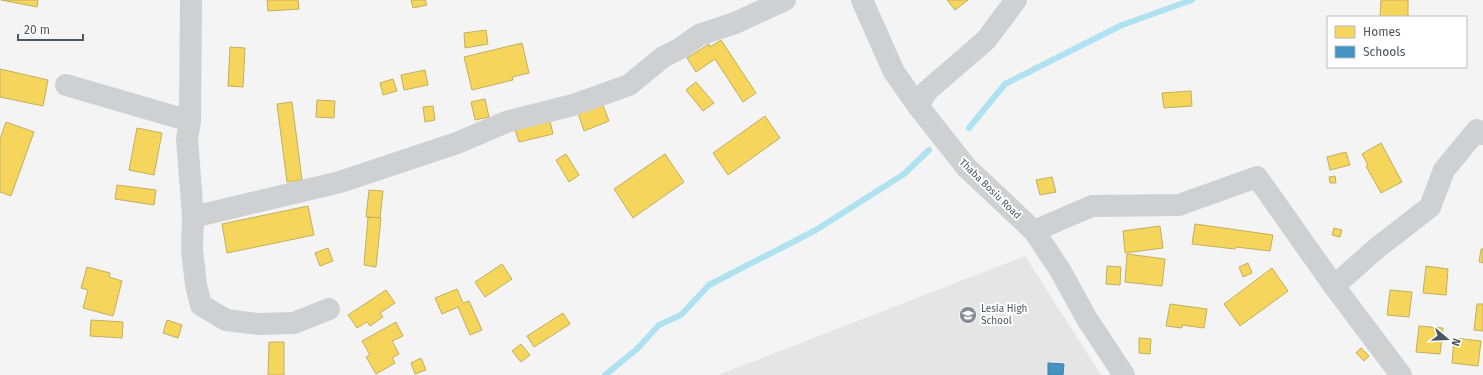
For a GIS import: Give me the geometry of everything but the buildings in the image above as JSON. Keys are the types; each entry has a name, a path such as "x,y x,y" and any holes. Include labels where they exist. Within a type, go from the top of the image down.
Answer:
{"street":[{"path":"191,0 190,121 187,139 193,217 192,250 196,285 201,305 226,320 258,324 294,323 329,309"},
{"path":"193,217 340,182 458,143 508,121 573,104 630,85 663,57 681,48 699,35 735,23 785,0"},
{"name":"Thaba Bosiu Road","path":"862,0 894,72 918,106 966,167 1034,231 1060,270 1087,319 1124,375"},
{"path":"918,106 927,91 986,40 1016,0"},
{"path":"66,85 190,121"},
{"path":"1334,286 1377,248 1430,207 1444,170 1477,130 1483,134"},
{"path":"1034,231 1092,206 1179,205 1257,177 1334,286 1401,375"}],"shaded area":[{"name":"Lesia High School","path":"1025,256 1101,375 718,375"}],"waterway":[{"path":"969,128 1005,84 1122,25 1192,0"},
{"path":"605,375 637,349 659,325 681,315 709,285 816,230 904,174 929,150"}],"place":[{"name":"Lesia High School","path":"968,315"}]}
